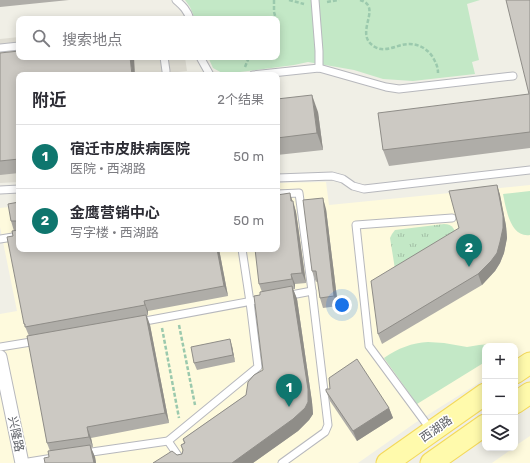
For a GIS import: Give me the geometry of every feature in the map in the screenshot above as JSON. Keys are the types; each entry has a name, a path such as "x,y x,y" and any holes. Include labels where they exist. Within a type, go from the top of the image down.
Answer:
{"main road":[{"path":"518,371 530,363"},
{"path":"518,401 530,393"},
{"name":"西湖路","path":"387,463 482,396"},
{"name":"西湖路","path":"431,463 482,427"}],"street":[{"name":"兴隆路","path":"0,357 22,463"}],"lane":[{"path":"176,0 187,11 189,16"},
{"path":"315,0 319,68"},
{"path":"0,48 16,46"},
{"path":"164,60 166,71"},
{"path":"202,60 208,72"},
{"path":"280,72 319,68 386,87 399,89 513,76"},
{"path":"280,178 332,176 343,179 352,186 364,189 530,170"},
{"path":"0,190 16,189"},
{"path":"280,194 299,193 328,424 325,432 282,463"},
{"path":"432,432 370,346 356,225 452,218"},
{"path":"0,239 16,236"},
{"path":"76,455 168,441 258,367 242,252"},
{"path":"281,296 312,291"},
{"path":"130,324 273,298"},
{"path":"0,347 46,339"},
{"path":"168,441 183,463"},
{"path":"22,463 60,457"}],"path":[{"path":"274,0 276,16"},
{"path":"360,0 364,1 369,8 370,14 365,35 368,42 374,47 382,50 409,44 425,48 436,61 439,84"},
{"path":"177,315 198,416"},
{"path":"160,318 182,429"}],"shaded area":[{"path":"16,37 16,60 185,60 187,71 16,72 16,182 0,183 0,39"},
{"path":"326,182 329,205 530,185 530,351 518,358 518,343 482,343 482,381 415,423 358,463 0,463 0,314 17,311 0,227 0,208 16,206 16,252 280,252 280,183"},
{"path":"530,436 530,463 492,463 509,451 518,451 518,444"}],"green space":[{"path":"185,0 480,0 467,4 479,60 472,62 475,74 413,81 383,79 354,70 308,62 240,72 220,72 213,68 209,60 280,60 280,16 194,16"},
{"path":"530,191 530,235 523,235 513,227 510,221 503,194"},
{"path":"444,224 450,225 453,228 457,238 395,269 390,238 395,230"},
{"path":"428,342 467,347 482,345 482,364 417,404 384,358 395,351 416,344"}],"building":[{"path":"506,0 530,0 530,132 383,150 378,113 529,94"},
{"path":"16,51 16,60 130,60 132,72 16,72 16,159 0,161 0,53"},
{"path":"312,95 317,133 280,138 280,99"},
{"path":"497,185 503,216 503,228 497,253 491,261 478,274 378,334 371,281 459,228 449,191"},
{"path":"290,193 291,201 293,201 302,273 291,274 292,279 259,284 255,252 280,252 280,195"},
{"path":"323,198 334,296 320,298 316,271 312,271 303,200"},
{"path":"16,203 16,221 11,221 8,204"},
{"path":"16,230 16,252 218,252 224,286 144,301 145,305 25,327 7,237 13,236 12,231"},
{"path":"292,286 308,389 308,402 305,408 293,419 232,463 153,463 172,451 177,455 182,454 183,450 181,445 185,443 183,439 246,395 248,382 254,375 263,370 254,296 260,295 260,292"},
{"path":"146,315 165,413 87,427 89,437 47,443 27,336"},
{"path":"230,339 233,355 194,363 191,347"},
{"path":"357,359 389,408 353,431 326,389 330,389 329,378"},
{"path":"90,445 94,463 45,463 44,458 49,457 48,451"}],"place":[{"name":"金鹰营销中心","path":"469,267"},
{"name":"宿迁市皮肤病医院","path":"289,407"}]}
